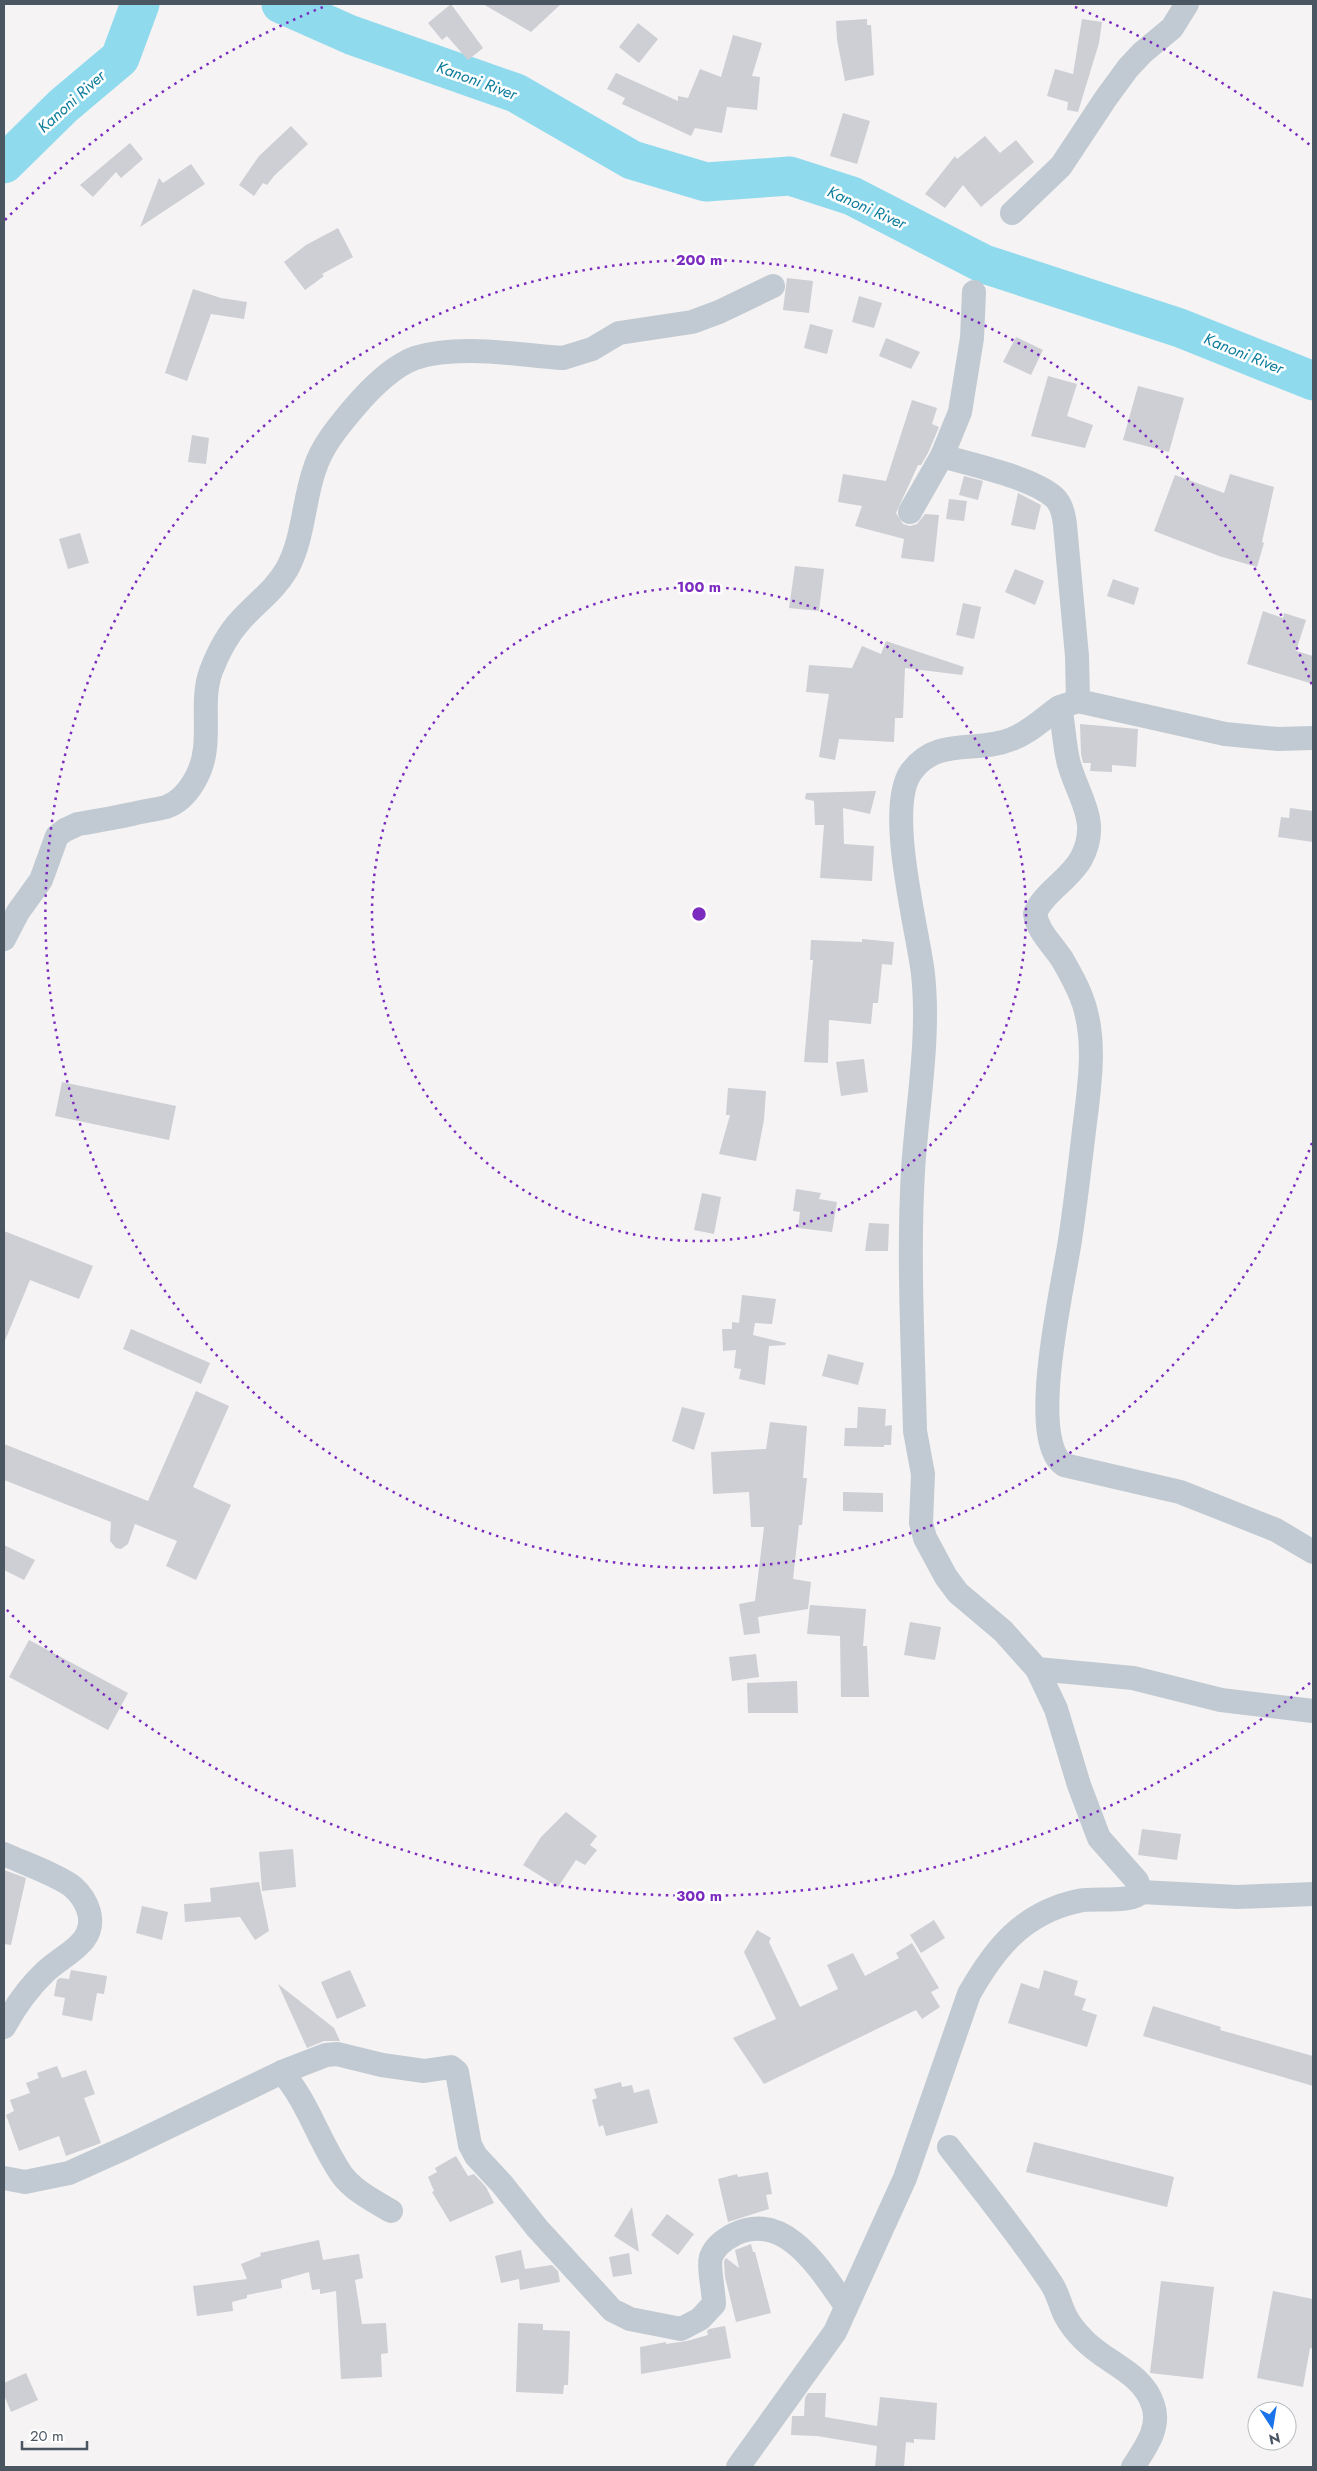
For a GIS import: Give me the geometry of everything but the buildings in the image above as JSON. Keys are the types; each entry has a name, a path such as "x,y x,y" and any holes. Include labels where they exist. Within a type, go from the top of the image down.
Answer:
{"street":[{"path":"1012,213 1062,166 1128,68 1142,53 1172,28 1187,4"},
{"path":"4,939 18,912 41,880 57,836 78,824 168,806 181,797 200,772 205,748 205,705 209,676 219,652 240,621 268,594 287,568 300,536 308,486 318,458 339,426 382,379 414,359 435,353 463,352 562,358 578,355 619,333 692,322 720,312 773,286"},
{"path":"910,512 942,456 960,412 972,338 974,292"},
{"path":"942,456 1032,484 1054,497 1060,504 1066,525 1077,656 1069,704 1068,763 1089,815 1090,840 1080,860 1061,884 1038,906 1035,914 1042,931 1063,960 1082,998 1091,1050 1091,1081 1070,1241 1054,1331 1047,1389 1052,1449 1058,1461 1064,1464 1180,1492 1276,1530 1313,1552"},
{"path":"1141,1892 1138,1881 1099,1838 1079,1785 1056,1709 1037,1669 1003,1632 958,1593 946,1577 925,1538 921,1523 923,1490 920,1455 914,1431 911,1278 913,1173 924,1036 924,1005 923,974 909,896 902,823 904,791 910,774 925,757 938,750 979,748 1014,738 1069,704 1225,734 1278,739 1313,738"},
{"path":"1037,1669 1133,1678 1222,1700 1313,1711"},
{"path":"4,1854 72,1886 86,1901 90,1919 89,1934 82,1944 45,1972 18,2004 4,2027"},
{"path":"738,2467 835,2332 905,2178 969,1994 984,1966 1002,1943 1018,1928 1059,1906 1080,1900 1134,1898 1141,1892 1237,1897 1313,1894"},
{"path":"4,2178 25,2182 69,2172 128,2147 313,2058 337,2054 382,2065 424,2071 451,2067 457,2072 470,2145 476,2156 599,2298 612,2310 630,2319 681,2329 700,2319 714,2304 711,2258 723,2240 748,2228 771,2229 797,2244 846,2306"},
{"path":"282,2072 303,2102 343,2176 364,2196 391,2211"},
{"path":"949,2147 1000,2211 1053,2286 1065,2316 1083,2340 1109,2362 1132,2374 1148,2392 1156,2421 1152,2435 1134,2467"}],"waterway":[{"name":"Kanoni River","path":"4,164 63,106 120,58 140,4"},
{"name":"Kanoni River","path":"281,4 351,35 516,93 632,160 706,182 790,176 852,196 984,264 1180,328 1313,381"}]}
